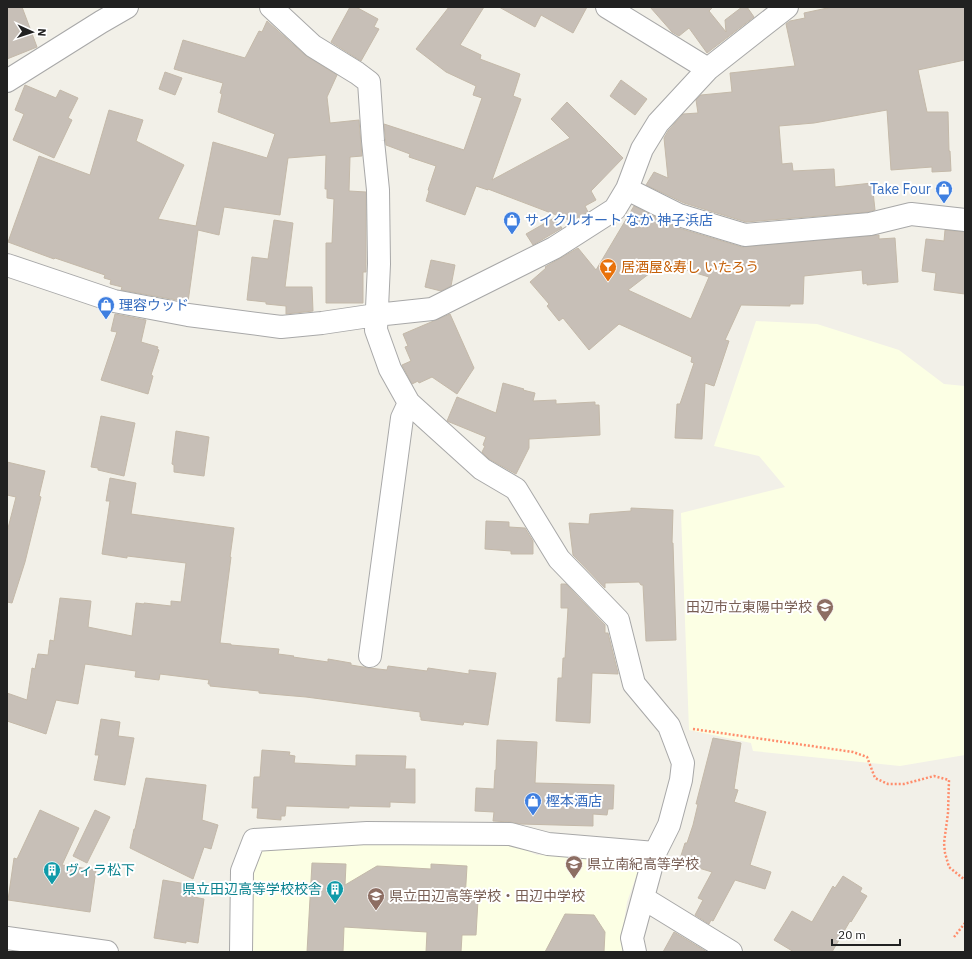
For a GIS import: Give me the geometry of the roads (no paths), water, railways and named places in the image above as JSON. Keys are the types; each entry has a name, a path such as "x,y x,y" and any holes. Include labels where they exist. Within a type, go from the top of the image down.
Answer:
{"street":[{"path":"7,82 127,7"},
{"path":"271,7 313,46 369,82 378,190 379,264 376,330 390,369 409,403 482,469 516,489 559,559 618,620 634,684 669,726 683,763 681,780 669,825 655,853 632,938 635,952"},
{"path":"607,7 708,69"},
{"path":"7,265 114,301 188,315 281,327 432,309 554,248 615,209 627,189 642,148 658,123 708,69 787,7"},
{"path":"627,189 679,214 745,235 870,224 911,214 965,220"},
{"path":"370,656 402,418 409,403"},
{"path":"241,952 242,871 254,840 367,833 510,834 548,844 655,853"},
{"path":"643,898 731,952"},
{"path":"7,938 107,952"}],"place":[{"name":"Take Four","path":"944,204"},
{"name":"サイクルオート なか 神子浜店","path":"512,235"},
{"name":"居酒屋&寿し いたろう","path":"608,282"},
{"name":"理容ウッド","path":"106,320"},
{"name":"田辺市立東陽中学校","path":"825,622"},
{"name":"樫本酒店","path":"533,816"},
{"name":"県立南紀高等学校","path":"574,879"},
{"name":"ヴィラ松下","path":"52,885"},
{"name":"県立田辺高等学校校舎","path":"335,904"},
{"name":"県立田辺高等学校・田辺中学校","path":"376,911"}]}
